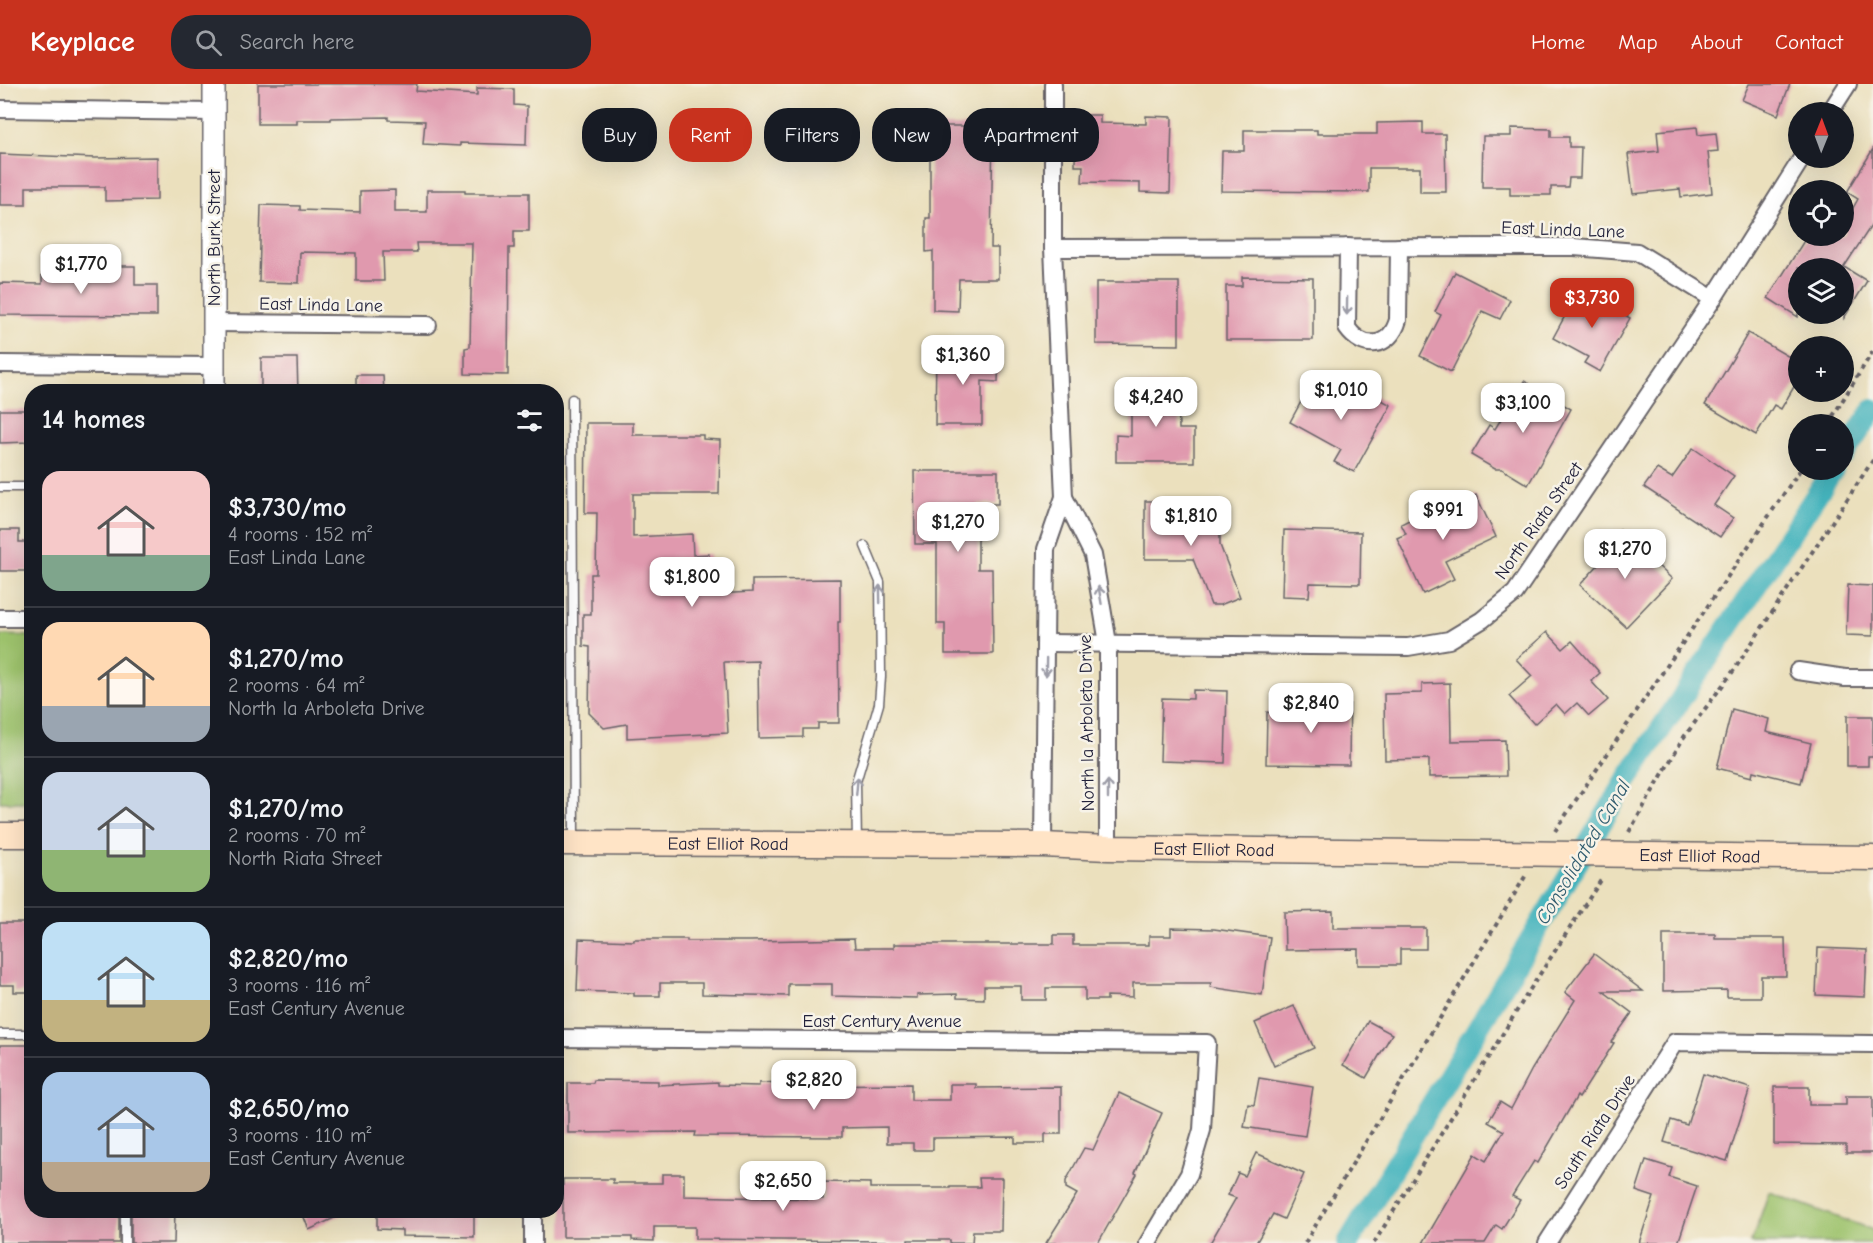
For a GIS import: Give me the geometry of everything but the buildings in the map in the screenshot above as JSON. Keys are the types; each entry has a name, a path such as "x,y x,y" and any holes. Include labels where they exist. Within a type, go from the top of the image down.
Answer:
{"main road":[{"path":"0,835 24,835"},
{"name":"East Elliot Road","path":"565,843 1043,845 1108,848 1873,858"}],"street":[{"name":"North Burk Street","path":"214,84 214,384"},
{"name":"North la Arboleta Drive","path":"1043,845 1046,549 1064,497 1053,248 1053,84"},
{"path":"1836,102 1848,84"},
{"path":"0,109 213,112"},
{"name":"North Riata Street","path":"1046,643 1408,647 1449,640 1482,620 1515,593 1713,299 1796,168"},
{"path":"1348,247 1347,328 1353,336 1363,342 1375,344 1384,341 1395,332 1398,320 1399,247"},
{"name":"East Linda Lane","path":"1053,248 1574,247 1637,252 1713,299"},
{"name":"East Linda Lane","path":"214,323 428,325"},
{"path":"0,364 214,366"},
{"name":"North la Arboleta Drive","path":"1064,497 1093,555 1108,643 1108,848"},
{"path":"0,618 24,618"},
{"path":"1798,671 1845,678 1873,678"},
{"name":"East Century Avenue","path":"564,1038 1207,1043 1202,1130 1190,1174 1148,1243"},
{"name":"South Riata Drive","path":"1547,1243 1676,1042 1873,1044"},
{"path":"533,1218 533,1243"}],"lane":[{"path":"565,843 572,399"},
{"path":"0,487 24,487"},
{"path":"857,844 856,782 879,704 881,677 880,582 865,546"},
{"path":"0,1034 24,1034"},
{"path":"125,1218 125,1243"}],"path":[{"path":"1834,414 1873,351"}],"green space":[{"path":"0,635 24,636 24,802 0,802"},
{"path":"1769,1192 1873,1230 1873,1243 1751,1243"}],"waterway":[{"name":"Consolidated Canal","path":"1854,439 1873,410"},
{"name":"Consolidated Canal","path":"1348,1243 1627,780 1826,480"}]}
